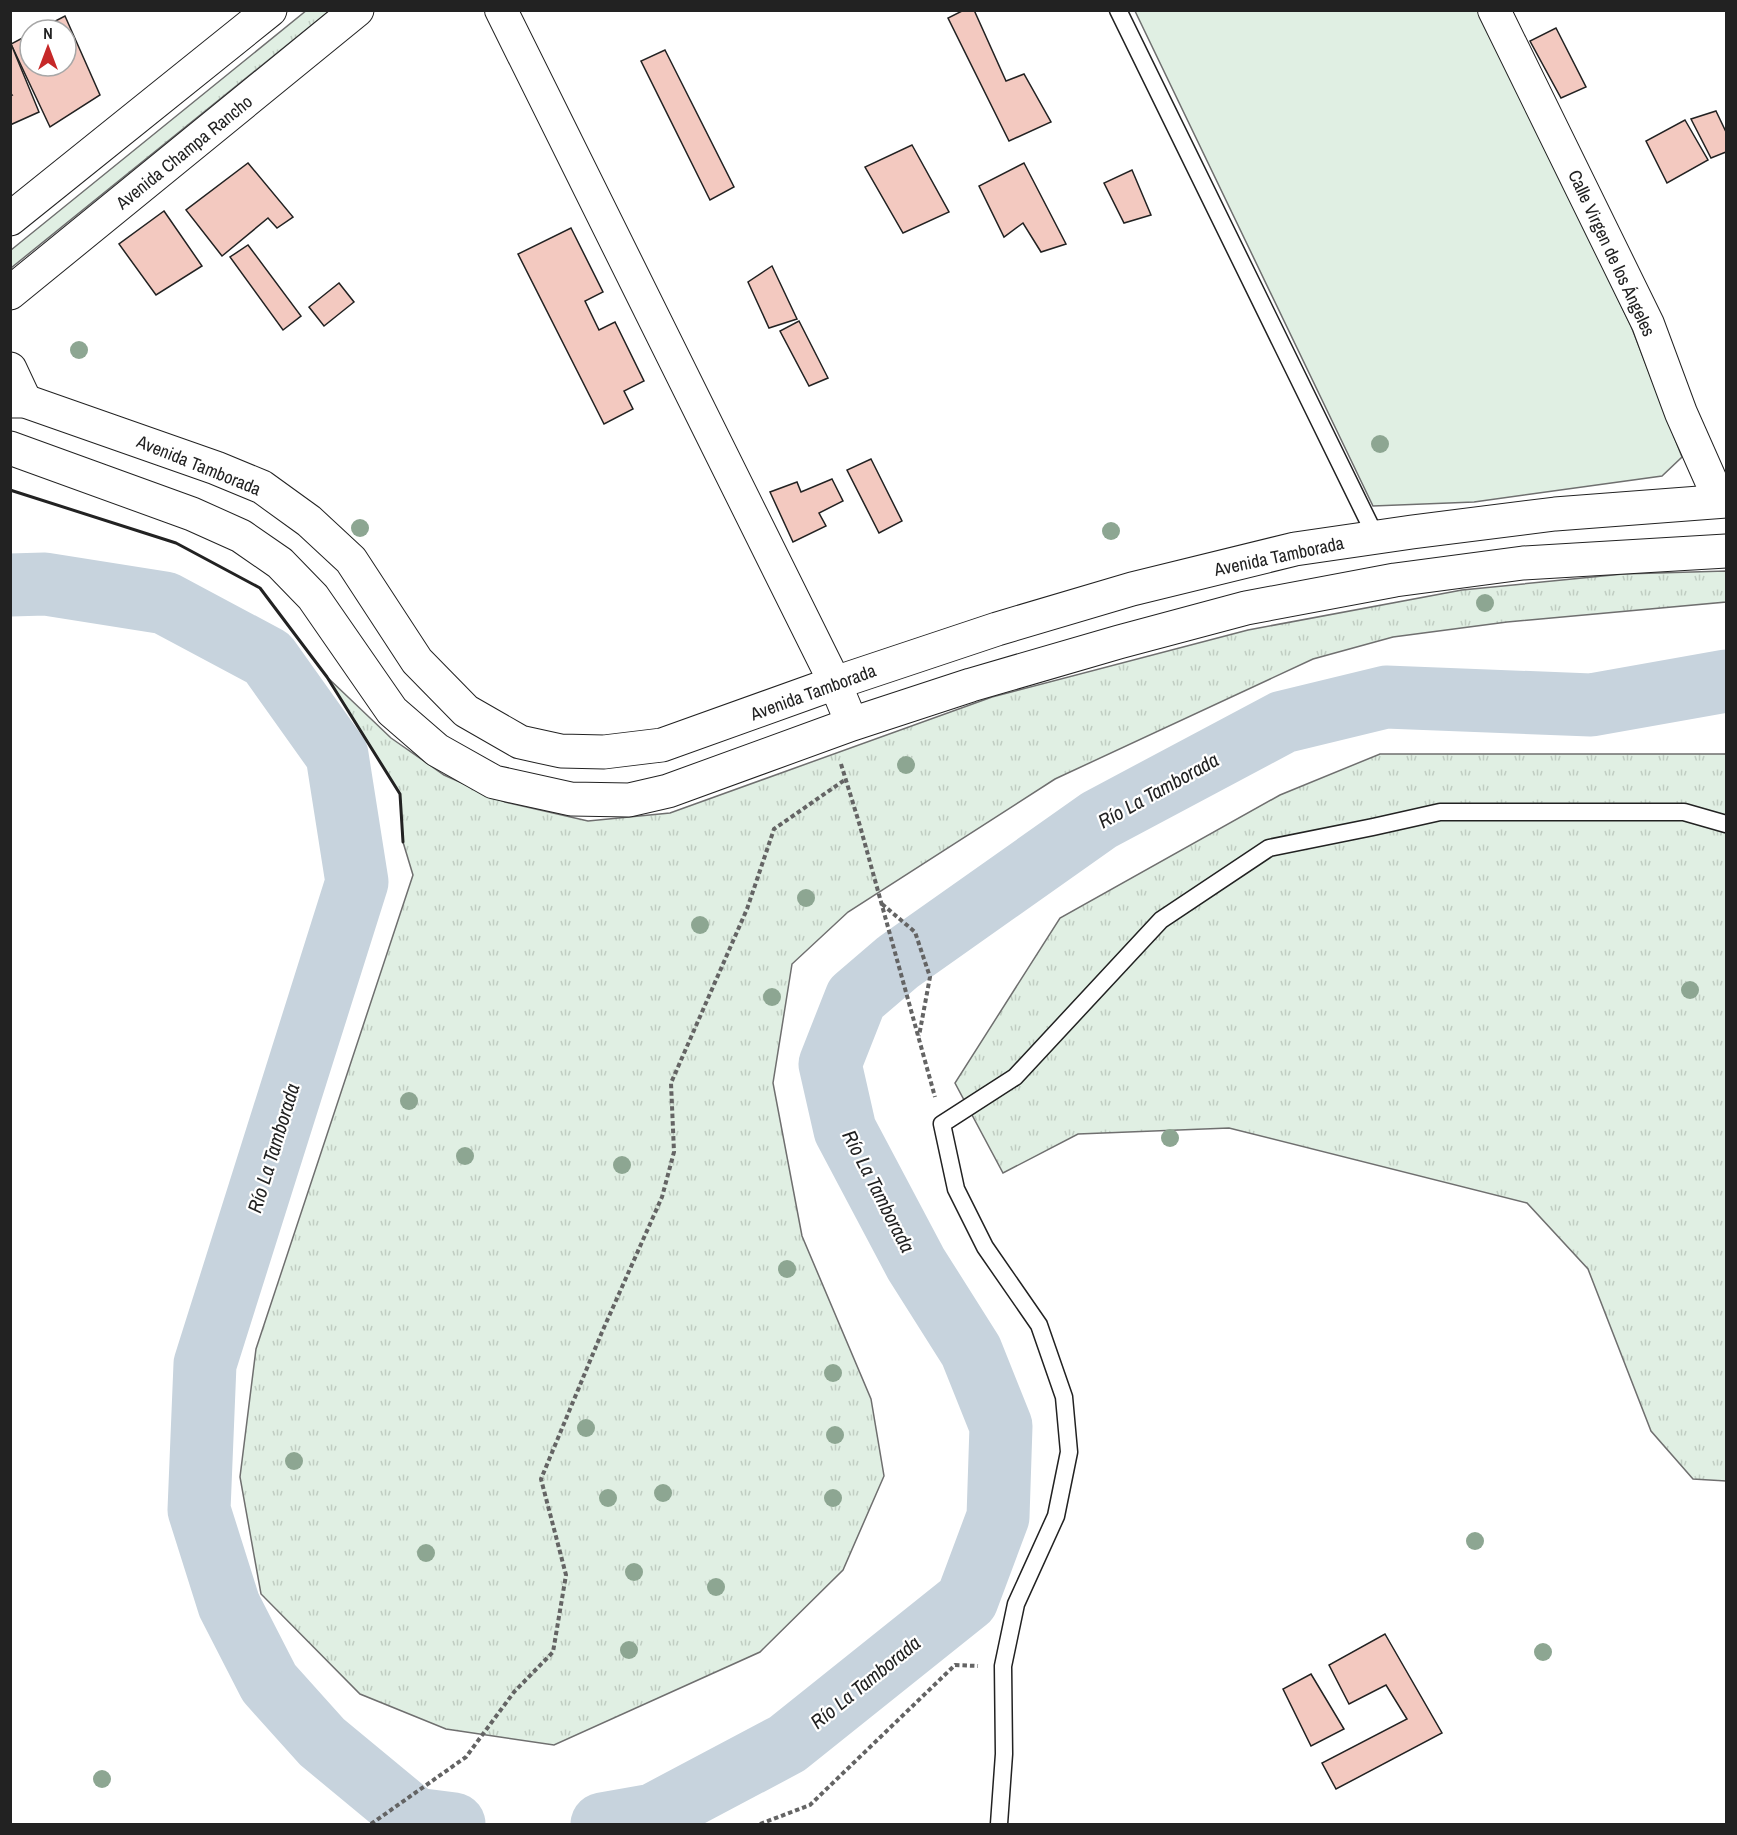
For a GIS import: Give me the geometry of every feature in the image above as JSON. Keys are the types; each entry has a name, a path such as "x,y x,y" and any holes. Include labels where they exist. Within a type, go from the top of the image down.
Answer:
{"main road":[{"path":"10,219 270,10"},
{"name":"Avenida Champa Rancho","path":"10,293 357,10"},
{"path":"10,369 18,401"},
{"name":"Avenida Tamborada","path":"18,401 216,468 261,487 309,521 351,560 417,661 466,711 520,742 561,751 604,752 662,745 835,683 997,629 1132,589 1295,549 1556,514 1723,501"},
{"path":"10,448 192,514 241,536 280,563 313,597 392,711 437,750 494,782 571,799 628,800 668,791 841,728 971,685 1246,608 1395,580 1523,563 1726,551"}],"street":[{"path":"501,10 835,683 841,728"},
{"name":"Calle Virgen de los Ángeles","path":"1494,10 1648,324 1681,413 1723,501"}],"lane":[{"path":"1118,10 1376,537"},
{"path":"999,1824 1004,1754 1003,1666 1016,1604 1056,1516 1069,1452 1064,1397 1039,1325 985,1247 956,1189 942,1124 1015,1077 1161,921 1269,848 1440,812 1684,812 1726,824"}],"path":[{"path":"841,728 846,779 942,1124"},
{"path":"371,1824 466,1757 514,1692 553,1652 566,1575 542,1479 602,1332 662,1197 674,1152 671,1083 747,909 774,829 846,779"},
{"path":"882,903 915,932 930,977 919,1037"},
{"path":"760,1824 810,1805 955,1665 1003,1666"}],"green space":[{"path":"307,10 329,11 11,268 11,250"},
{"path":"1135,11 1480,11 1631,326 1682,457 1662,476 1474,502 1373,506"},
{"path":"1726,571 1726,602 1507,622 1393,637 1313,659 1055,779 848,912 792,964 773,1083 802,1236 871,1399 884,1476 843,1570 760,1652 554,1745 446,1729 360,1694 261,1594 240,1477 256,1349 413,875 403,842 400,794 327,677 391,738 444,775 505,802 588,821 670,813 992,697 1248,630 1462,590 1623,574"},
{"path":"1380,754 1726,754 1726,1481 1693,1479 1651,1431 1588,1269 1527,1203 1229,1128 1078,1134 1003,1173 955,1083 1060,918 1280,795"}],"building":[{"path":"964,10 974,10 1006,81 1024,74 1051,122 1009,141 948,18"},
{"path":"1556,28 1586,87 1561,98 1530,41"},
{"path":"18,40 18,59 11,44"},
{"path":"11,44 18,61 18,78 25,78 39,112 10,125 10,95 12,95 10,92"},
{"path":"78,45 100,95 50,127 27,78 78,78"},
{"path":"665,50 734,187 710,200 641,61"},
{"path":"1716,111 1726,132 1726,152 1711,158 1691,119"},
{"path":"1685,120 1708,160 1667,183 1646,141"},
{"path":"912,145 949,212 903,233 865,167"},
{"path":"248,163 293,217 277,228 268,218 222,256 186,210"},
{"path":"1024,163 1066,244 1041,252 1023,223 1004,237 979,186"},
{"path":"1132,170 1151,215 1124,223 1104,183"},
{"path":"164,211 202,266 156,295 119,244"},
{"path":"571,228 603,292 585,301 599,330 615,322 644,381 624,391 633,409 604,424 518,254"},
{"path":"248,245 301,316 283,330 230,257"},
{"path":"772,266 797,319 769,328 748,282"},
{"path":"339,283 354,302 324,326 309,307"},
{"path":"799,321 828,378 809,386 780,331"},
{"path":"871,459 902,521 879,533 847,470"},
{"path":"832,479 843,501 819,513 826,526 793,542 770,492 797,482 801,492"},
{"path":"1385,1634 1442,1733 1336,1789 1322,1763 1407,1719 1386,1685 1349,1704 1329,1665"},
{"path":"1311,1674 1344,1729 1311,1746 1283,1689"}],"waterway":[{"name":"Río La Tamborada","path":"10,585 45,584 165,603 268,658 337,755 357,882 205,1364 199,1510 229,1605 269,1683 322,1742 415,1819 454,1824"},
{"name":"Río La Tamborada","path":"602,1824 653,1815 787,1744 967,1600 998,1517 1001,1426 971,1351 916,1264 845,1130 830,1064 856,998 898,962 1099,820 1283,722 1386,697 1591,705 1726,681"}],"wall":[{"path":"10,490 176,543 260,588 327,677 400,794 403,842"}]}
